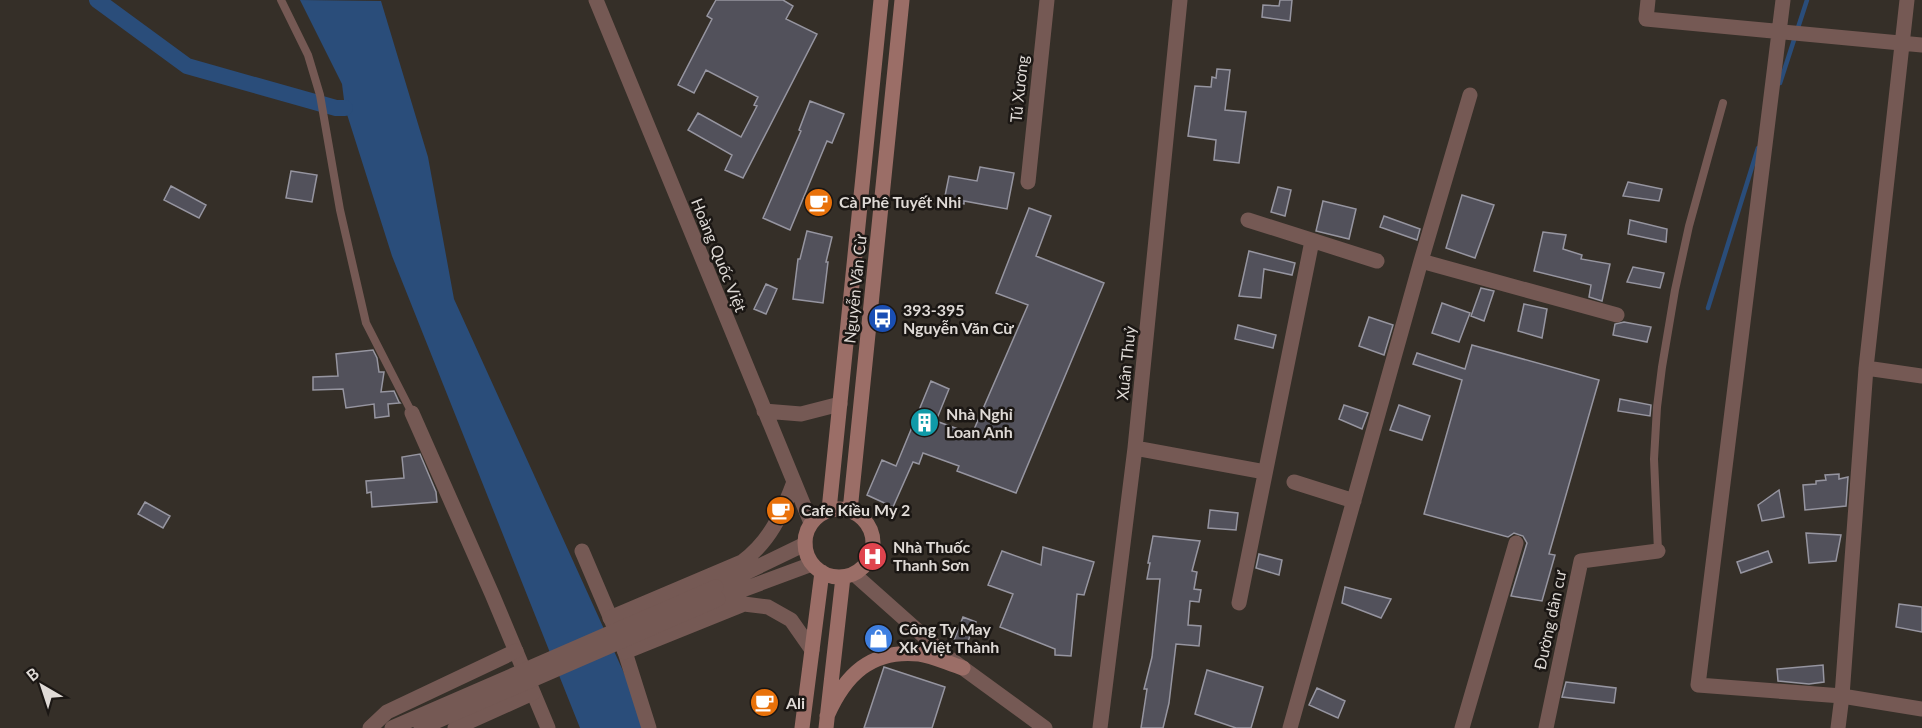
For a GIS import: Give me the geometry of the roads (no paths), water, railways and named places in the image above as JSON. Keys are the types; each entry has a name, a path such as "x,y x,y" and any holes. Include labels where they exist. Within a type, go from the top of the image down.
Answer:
{"main road":[{"name":"Nguyễn Văn Cừ","path":"829,510 880,0"},
{"name":"Nguyễn Văn Cừ","path":"850,511 902,0"},
{"path":"829,510 850,511 861,517 868,526 873,536 873,548 862,568 848,575 830,576 817,568 807,555 805,544 811,523 829,510"},
{"path":"802,728 812,650 817,568"},
{"path":"826,722 848,575"},
{"path":"826,722 836,696 860,667 889,654 920,654 963,669"}],"street":[{"name":"Hoàng Quốc Việt","path":"596,0 811,523"},
{"name":"Tú Xương","path":"1028,182 1047,0"},
{"name":"Xuân Thuỷ","path":"1100,728 1135,448 1180,0"},
{"path":"1648,0 1646,19 1922,45"},
{"path":"1783,0 1698,685 1842,696 1922,709"},
{"path":"1838,728 1866,368 1907,0"},
{"path":"1290,728 1470,95"},
{"path":"1248,220 1377,261"},
{"path":"1239,603 1312,241"},
{"path":"1421,261 1617,315"},
{"path":"1866,368 1922,376"},
{"path":"764,411 801,414 840,404"},
{"path":"412,413 548,728"},
{"path":"1135,448 1265,472"},
{"path":"610,618 742,562 753,554 773,530 783,512 794,482"},
{"path":"1294,483 1354,501"},
{"path":"1462,728 1516,543"},
{"path":"421,728 717,593 805,544"},
{"path":"582,551 625,652 649,728"},
{"name":"Đường dân cư","path":"1546,728 1581,561 1658,551"},
{"path":"392,728 717,593 817,568"},
{"path":"848,575 963,669 1045,728"},
{"path":"625,652 744,604 768,607 791,620 812,650"},
{"path":"370,728 387,712 516,651"},
{"path":"455,728 533,693"}],"lane":[{"path":"281,0 308,55 320,95 340,210 366,323 412,413"},
{"path":"1658,551 1654,459 1656,407 1675,290 1689,226 1723,103"}],"water":[{"path":"300,0 381,1 428,157 454,299 649,728 580,728 392,256 345,108 342,84"}],"waterway":[{"path":"97,0 187,66 336,108 345,108"},
{"path":"1780,83 1807,0"},
{"path":"1708,308 1758,148"}],"place":[{"name":"Cà Phê Tuyết Nhi","path":"818,202"},
{"name":"393-395 Nguyễn Văn Cừ","path":"882,319"},
{"name":"Nhà Nghỉ Loan Anh","path":"925,423"},
{"name":"Cafe Kiều My 2","path":"780,510"},
{"name":"Nhà Thuốc Thanh Sơn","path":"872,556"},
{"name":"Công Ty May Xk Việt Thành","path":"878,638"},
{"name":"Ali","path":"765,703"}]}
